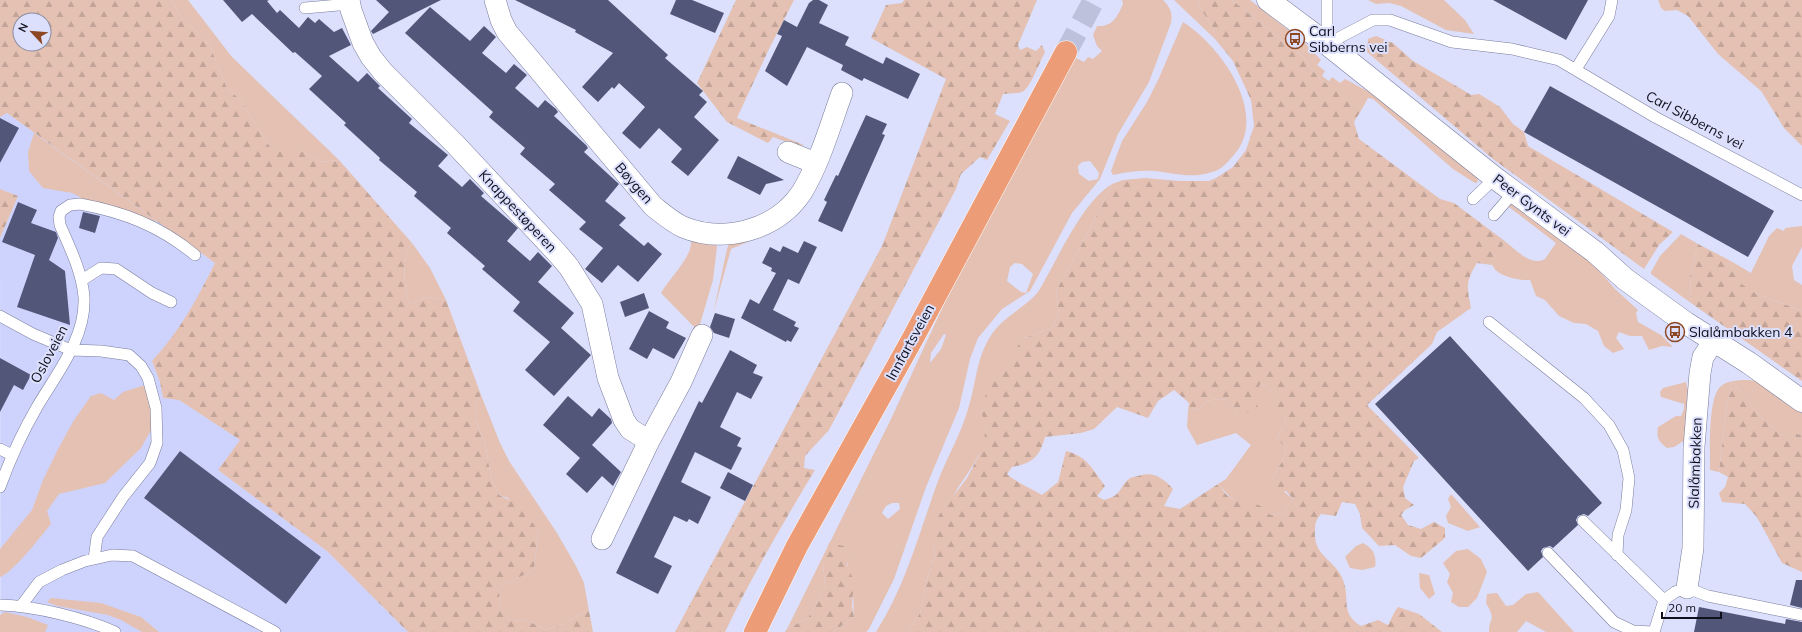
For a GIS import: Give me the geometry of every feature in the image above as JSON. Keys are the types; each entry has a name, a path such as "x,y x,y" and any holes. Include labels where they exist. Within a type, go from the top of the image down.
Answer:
{"highway":[{"name":"Innfartsveien","path":"755,632 763,622 798,546 916,332 1066,52"}],"street":[{"name":"Bøygen","path":"495,0 500,20 507,32 654,206 682,227 704,234 722,236 761,226 779,216 791,205 802,192 815,164 842,93"},
{"name":"Peer Gynts vei","path":"1268,0 1495,178 1595,252 1625,279 1714,341 1749,363 1802,401"},
{"name":"Knappestøperen","path":"349,2 364,43 371,57 383,72 455,144 569,267 592,304 608,378 624,420 630,429 649,441"},
{"path":"788,152 815,164"},
{"path":"602,538 633,478 649,441 681,382 702,335"},
{"name":"Slalåmbakken","path":"1687,588 1693,548 1694,447 1700,373 1703,357 1714,341"}],"lane":[{"path":"1326,0 1326,44"},
{"path":"1576,69 1609,16 1612,0"},
{"path":"305,8 349,2"},
{"name":"Carl Sibberns vei","path":"1326,44 1373,20 1390,20 1452,42 1512,49 1559,60 1649,113 1802,195"},
{"path":"1473,199 1495,178"},
{"path":"1494,215 1514,192"},
{"name":"Osloveien","path":"0,487 12,455 37,408 71,350 80,329 84,298 82,280 60,225 59,217 61,210 70,205 89,206 144,223 169,235 195,255"},
{"path":"82,280 101,268 116,269 152,293 171,302"},
{"path":"0,316 34,334 71,350 101,351 128,355 141,366 148,378 156,408 157,443 150,463 123,497 97,537 94,559"},
{"path":"1488,322 1584,398 1610,425 1623,450 1629,478 1626,510 1618,535 1617,555"},
{"path":"0,449 12,455"},
{"path":"1583,521 1664,600"},
{"path":"1548,554 1614,622 1633,631 1653,632 1664,600 1675,592 1687,588 1708,596 1802,615"},
{"path":"21,606 39,582 62,570 94,559 112,555 133,556 275,632"},
{"path":"0,605 21,606 88,622 115,632"}],"shaded area":[{"path":"7,113 215,263 193,307 166,346 152,361 160,382 163,398 179,400 240,440 218,470 327,551 408,632 1,632 0,238 18,196 0,189 0,117"}],"green space":[{"path":"0,0 171,0 180,15 210,46 226,86 242,102 270,147 293,148 303,151 319,162 339,160 412,243 406,257 404,273 409,304 427,297 446,300 481,395 477,400 475,419 485,442 491,478 499,495 522,506 538,531 534,570 499,587 500,609 510,620 528,621 546,630 565,624 580,614 589,611 593,632 408,632 327,551 218,470 240,440 179,400 163,398 160,382 152,361 171,338 187,314 215,263 7,113 0,117"},
{"path":"171,0 188,0 232,57 339,160 319,162 303,151 270,147 242,102 226,86 210,46 180,15"},
{"path":"736,0 794,0 768,51 737,118 804,145 797,146 773,137 768,143 727,122 697,83"},
{"path":"904,0 1037,0 1018,45 1020,50 1027,47 1036,51 1042,45 1045,52 1025,90 1020,93 1003,94 995,114 1010,121 987,160 980,157 961,174 956,189 829,430 805,456 804,468 815,470 768,550 725,632 675,632 882,246 946,79 871,38 886,5 902,3"},
{"path":"1122,0 1163,0 1172,16 1171,23 1149,82 1118,134 1100,179 1072,213 1030,291 1002,309 978,338 970,359 959,408 926,487 894,579 869,629 866,632 833,632 854,617 853,595 848,571 849,556 823,561 825,587 808,618 787,629 890,421 946,300 1074,57 1084,62 1088,57 1093,59 1102,51 1097,46 1093,35 1097,26 1111,23 1123,4","holes":["1090,161 1099,173 1098,179 1089,181 1079,174 1078,166 1082,162","1015,263 1022,264 1033,274 1026,293 1021,292 1007,281 1010,267","944,334 946,335 941,349 930,363 931,353","892,503 899,503 900,509 888,519 882,513 886,506"]},
{"path":"1174,0 1200,0 1197,3 1213,28 1215,39"},
{"path":"1200,0 1232,0 1301,55 1318,77 1327,84 1334,84 1362,109 1354,122 1359,139 1440,199 1454,203 1506,242 1493,256 1492,265 1477,263 1470,275 1468,285 1471,308 1437,332 1432,344 1367,405 1419,458 1414,461 1403,487 1405,498 1414,505 1405,510 1401,515 1408,525 1421,529 1434,522 1445,528 1445,538 1421,558 1411,556 1395,545 1379,546 1362,528 1360,514 1355,504 1342,502 1336,516 1321,514 1316,524 1315,540 1321,553 1340,573 1345,587 1348,611 1354,621 1361,626 1378,620 1388,625 1398,607 1419,614 1442,632 908,632 920,613 927,579 936,554 930,536 939,515 967,478 978,457 984,439 986,427 981,411 988,387 1023,339 1053,327 1059,315 1056,291 1090,229 1112,184 1123,180 1145,178 1180,181 1209,181 1233,167 1246,150 1254,126 1251,100 1233,61 1215,39 1213,28 1197,3","holes":["1261,383 1272,392 1276,407 1286,416 1285,425 1276,438 1286,448 1285,456 1271,481 1273,495 1286,491 1293,499 1284,513 1270,515 1266,510 1257,504 1231,498 1227,496 1218,484 1180,509 1164,506 1173,489 1157,476 1148,474 1130,478 1117,494 1104,500 1097,496 1105,486 1092,469 1079,456 1066,451 1058,482 1042,495 1007,474 1012,467 1025,464 1034,458 1041,449 1045,437 1081,433 1094,429 1117,407 1148,418 1158,401 1174,390 1189,403 1188,411 1200,408 1205,401 1219,399 1228,400 1238,412 1246,413 1258,409 1255,393"]},
{"path":"1232,0 1250,0 1305,43 1321,60 1317,65 1325,71 1322,76 1329,81 1332,77 1340,83 1345,79 1373,94 1477,177 1478,182 1475,183 1453,169 1373,99 1368,98 1362,109 1334,85 1327,84 1318,77 1301,55"},
{"path":"1368,0 1444,0 1465,20 1474,34 1446,30 1401,6 1389,3 1376,4"},
{"path":"1658,0 1802,0 1802,146 1784,128 1761,91 1718,54 1688,16 1677,10 1665,11 1661,8"},
{"path":"1183,22 1212,47 1236,82 1244,102 1246,121 1243,139 1233,156 1224,166 1218,170 1205,174 1190,175 1144,171 1113,175 1111,171 1122,141 1147,102"},
{"path":"1376,36 1393,43 1413,61 1471,95 1479,94 1500,107 1513,124 1524,132 1528,146 1673,232 1659,245 1644,269 1493,159 1367,52 1368,39"},
{"path":"34,133 158,222 89,202 72,193 43,188 29,171 28,152"},
{"path":"1112,184 1090,229 1056,291 1059,315 1053,327 1023,339 981,411 986,428 982,448 953,497 933,546 936,554 927,579 920,613 908,632 876,632 896,596 904,577 938,481 962,427 971,400 979,363 985,345 995,330 1007,318 1038,292 1080,218 1101,193"},
{"path":"0,189 18,196 0,238"},
{"path":"1510,205 1589,259 1615,289 1638,310 1636,313 1638,322 1661,335 1673,347 1662,346 1649,350 1642,336 1630,336 1619,332 1616,338 1624,349 1613,353 1604,346 1598,331 1586,324 1574,323 1559,316 1545,300 1536,296 1530,280 1511,278 1498,272 1492,263 1493,256 1506,242 1519,253 1534,261 1545,259 1556,243 1509,207"},
{"path":"1802,226 1802,247 1792,266 1794,280 1802,285 1802,311 1755,293 1740,284 1729,260 1751,273 1769,236 1777,228 1784,231 1785,228"},
{"path":"1681,234 1698,244 1690,276 1691,303 1651,274 1660,256"},
{"path":"739,239 750,241 731,249 713,314 729,243"},
{"path":"698,240 715,244 717,247 713,280 698,331 661,293 684,261 688,254 691,242"},
{"path":"412,243 430,268 446,300 427,297 409,304 404,273 406,257"},
{"path":"1698,244 1729,260 1740,283 1755,293 1802,311 1802,381 1691,303 1690,276"},
{"path":"1732,381 1726,410 1719,472 1710,470 1711,415 1715,395 1719,388 1722,385"},
{"path":"1732,381 1757,381 1772,390 1802,413 1802,435 1796,434 1795,439 1791,442 1763,419"},
{"path":"1732,381 1763,419 1790,441 1795,439 1796,434 1802,435 1802,572 1782,563 1756,516 1745,504 1722,502 1719,493 1725,487 1728,477 1719,472 1726,410"},
{"path":"1686,382 1688,391 1685,440 1674,447 1667,448 1659,439 1657,434 1658,427 1676,416 1681,416 1684,409 1684,404 1661,397 1660,392 1663,388"},
{"path":"1261,383 1272,392 1277,407 1286,416 1285,425 1276,438 1286,448 1285,456 1271,481 1293,499 1284,513 1270,515 1231,498 1218,484 1226,479 1251,445 1236,433 1197,445 1187,427 1188,411 1200,408 1205,401 1219,399 1228,400 1238,412"},
{"path":"145,385 151,405 151,430 141,448 105,483 59,494 47,511 51,524 19,562 6,574 0,577 0,549 32,510 43,480 58,449 74,420 91,396 101,393 114,400 123,392"},
{"path":"481,395 500,443 509,461 557,533 584,583 589,611 580,614 565,624 546,630 528,621 510,620 500,609 499,587 534,570 538,531 508,498 499,495 491,478 485,442 475,419 477,400"},
{"path":"1451,494 1480,527 1468,531 1448,523 1446,516 1451,507 1448,499"},
{"path":"829,543 844,546 849,556 847,565 854,581 852,606 854,617 833,632 785,632 787,629 808,618 825,587 823,561"},
{"path":"1363,543 1374,553 1375,567 1362,570 1350,568 1345,557 1356,546"},
{"path":"1468,549 1481,559 1487,572 1477,598 1468,607 1459,607 1451,602 1453,593 1447,582 1450,574 1443,563 1456,551"},
{"path":"1419,573 1429,575 1435,594 1429,599 1420,588"},
{"path":"1538,592 1574,632 1546,632 1526,621 1517,632 1489,632 1492,616 1486,603 1487,594 1497,593 1506,606 1513,605 1526,594"},
{"path":"51,598 101,603 141,617 159,632 142,632 121,620 108,615 57,606 47,602"},
{"path":"5,612 27,617 48,625 45,632 0,632 0,615"}],"building":[{"path":"223,0 269,0 267,1 277,13 280,10 299,28 308,17 315,23 319,19 334,32 342,28 351,45 329,56 358,82 367,73 380,86 378,88 412,119 409,123 448,155 438,166 462,187 470,179 484,193 481,196 518,228 507,241 530,261 538,252 552,266 538,282 574,313 561,328 591,355 554,396 525,370 550,342 513,311 520,302 482,269 485,266 447,233 451,228 414,196 417,192 379,160 380,158 344,125 346,123 309,89 322,76 295,52 293,53 252,14 242,22"},
{"path":"376,0 441,0 373,34 371,31 389,12"},
{"path":"515,0 608,0 668,55 665,58 703,91 699,95 707,102 694,117 719,140 688,176 671,162 682,149 659,128 640,149 622,133 645,107 619,83 614,89 612,87 598,102 582,87 613,53 575,32 576,30"},
{"path":"676,0 692,0 724,13 715,33 670,14"},
{"path":"813,0 819,0 828,5 819,23 849,37 845,45 883,64 886,57 920,74 908,99 864,78 862,81 841,70 843,65 807,47 787,86 765,71 782,36 777,34 784,20 797,27 809,3"},
{"path":"1493,0 1588,0 1566,40"},
{"path":"430,7 470,41 484,26 496,37 482,53 506,73 514,64 527,75 515,88 538,108 545,100 556,109 558,112 554,116 588,148 584,152 619,184 605,201 626,218 619,225 644,246 648,242 662,254 638,282 618,265 602,283 585,269 603,248 579,229 586,222 549,190 555,184 520,154 525,148 489,117 493,112 405,33"},
{"path":"1550,86 1774,211 1748,257 1524,132"},
{"path":"866,115 887,124 882,134 885,135 842,232 818,221 827,202 824,200 836,175 838,176"},
{"path":"0,118 19,128 0,163"},
{"path":"738,156 784,180 766,184 760,195 727,178"},
{"path":"18,202 37,210 31,223 56,232 58,238 49,260 65,271 70,325 17,307 35,255 2,242"},
{"path":"83,212 100,216 95,233 79,228"},
{"path":"804,241 817,247 799,284 788,279 773,310 796,322 794,326 799,328 791,342 787,340 786,342 741,318 750,299 759,304 776,273 771,271 772,268 762,263 770,247 780,252 783,246 798,253"},
{"path":"644,293 649,308 625,317 620,302"},
{"path":"649,311 669,322 666,328 686,338 674,359 653,348 647,359 629,349"},
{"path":"715,313 735,319 729,338 714,333 710,327"},
{"path":"1450,336 1602,503 1588,516 1584,514 1578,516 1576,520 1578,525 1553,548 1550,546 1543,548 1541,551 1543,557 1528,571 1375,404"},
{"path":"730,350 757,365 753,373 763,377 751,399 737,392 720,427 741,438 737,446 742,448 731,470 695,452 681,482 711,497 698,524 689,519 687,522 674,516 654,557 672,566 658,594 616,573 699,401 702,403"},
{"path":"0,358 31,375 23,390 14,385 0,412"},
{"path":"568,396 592,417 599,408 611,419 612,423 592,445 621,472 613,486 602,476 587,493 566,474 580,458 543,425"},
{"path":"180,451 321,557 286,604 144,498"},
{"path":"728,472 753,485 745,501 720,488"},
{"path":"1796,580 1802,580 1802,608 1790,605"},
{"path":"1699,607 1785,624 1786,619 1802,622 1802,632 1694,632"}],"tunnel":[{"path":"1066,52 1094,0"}],"place":[{"name":"Carl Sibberns vei","path":"1295,39"},
{"name":"Slalåmbakken 4","path":"1675,332"}]}
